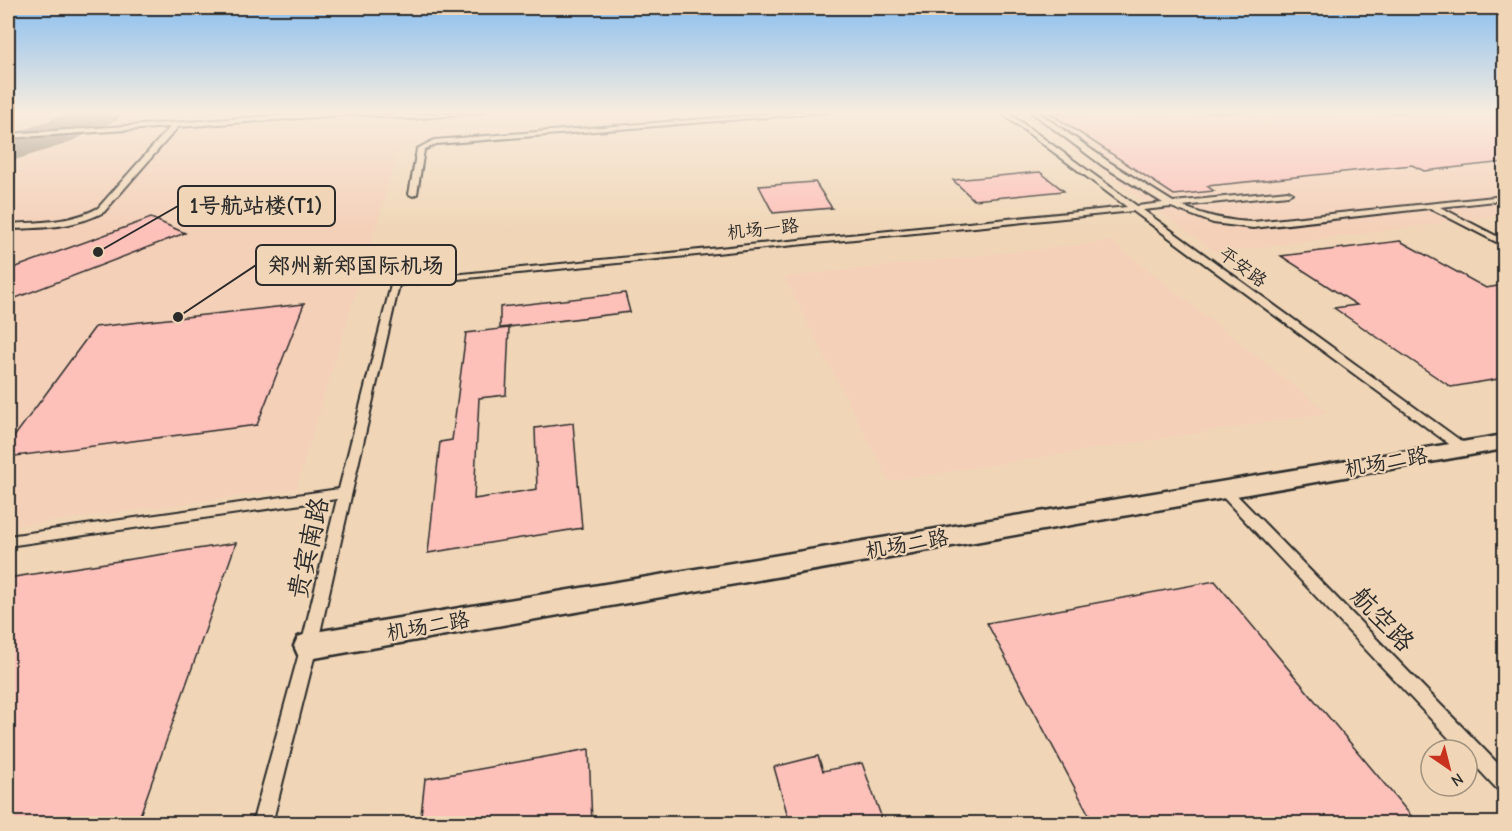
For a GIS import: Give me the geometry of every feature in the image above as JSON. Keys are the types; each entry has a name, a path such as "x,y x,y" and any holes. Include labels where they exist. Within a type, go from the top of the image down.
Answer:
{"street":[{"name":"机场二路","path":"309,646 1504,442"}],"lane":[{"path":"8,227 74,220 95,214 153,151"},
{"path":"413,194 421,151"},
{"name":"平安路","path":"1056,151 1464,449"},
{"path":"1089,151 1143,189 1170,204 1200,218 1241,226 1504,198"},
{"name":"机场一路","path":"395,283 1288,193"},
{"path":"1431,206 1504,243"},
{"name":"贵宾南路","path":"262,824 309,646 395,283"},
{"name":"航空路","path":"1224,490 1504,783"},
{"path":"8,541 346,493"}],"shaded area":[{"path":"8,151 399,151 296,489 8,527"},
{"path":"1074,151 1504,151 1504,215 1217,253"},
{"path":"1112,241 1328,413 889,481 784,277"}],"building":[{"path":"1107,151 1504,151 1504,162 1424,171 1412,165 1207,186 1214,191 1174,195"},
{"path":"1040,172 1064,191 974,200 953,180"},
{"path":"815,182 832,208 773,213 759,186"},
{"path":"151,218 185,233 8,301 8,270"},
{"path":"1400,241 1486,288 1504,285 1504,378 1451,387 1334,308 1357,305 1281,256"},
{"path":"625,293 630,312 500,328 500,307"},
{"path":"304,304 257,425 8,457 8,445 95,327"},
{"path":"509,328 506,395 479,398 474,499 537,489 535,428 573,423 582,528 428,553 440,442 452,440 466,333"},
{"path":"236,543 137,824 8,824 8,578"},
{"path":"1215,581 1418,824 1094,824 987,623"},
{"path":"589,749 592,824 420,824 425,779"},
{"path":"818,756 823,771 862,763 884,824 790,824 774,767"}],"place":[{"name":"1号航站楼(T1)","path":"98,252"},
{"name":"郑州新郑国际机场","path":"178,317"}]}
